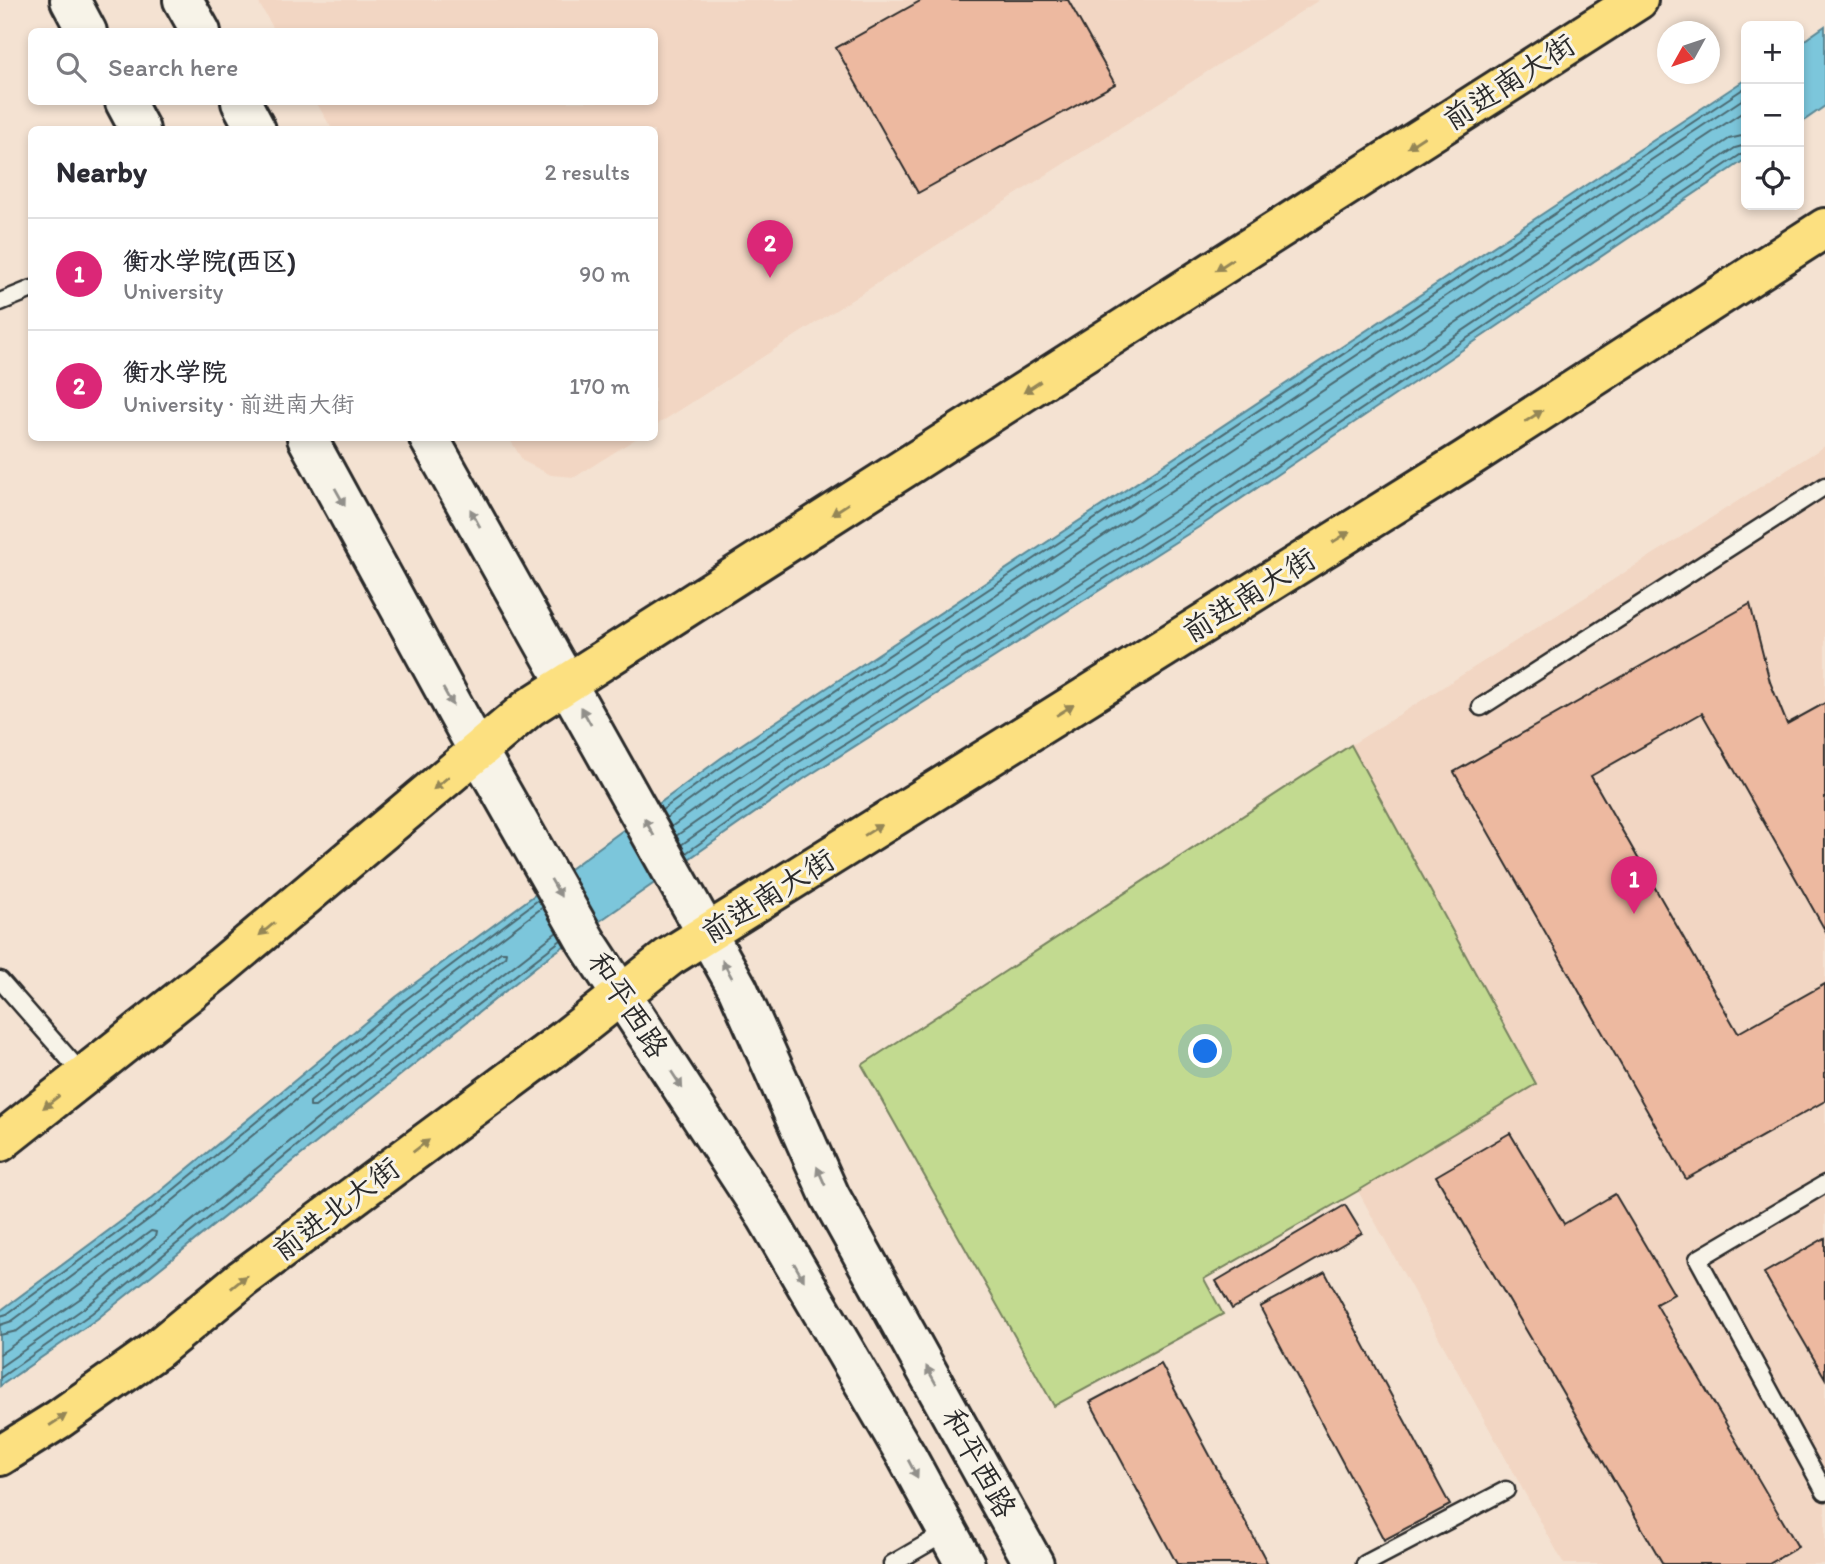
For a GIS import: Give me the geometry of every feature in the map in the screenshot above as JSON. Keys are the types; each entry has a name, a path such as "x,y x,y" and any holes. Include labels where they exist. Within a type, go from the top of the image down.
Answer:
{"main road":[{"path":"70,0 85,28"},
{"path":"183,0 199,28"},
{"name":"前进南大街","path":"478,751 530,707 1638,0"},
{"path":"127,105 138,126"},
{"path":"242,105 254,126"},
{"name":"前进南大街","path":"669,957 1454,467 1825,228"},
{"name":"和平西路","path":"309,441 478,751 586,941 766,1216 956,1548"},
{"name":"和平西路","path":"431,441 738,989 830,1196 1034,1564"},
{"path":"0,1142 221,967 478,751"},
{"name":"前进北大街","path":"0,1456 59,1419 155,1351 242,1279 669,957"}],"lane":[{"path":"0,302 28,291"},
{"path":"1481,707 1825,486"},
{"path":"0,980 84,1076"},
{"path":"1825,1184 1698,1259 1825,1492"},
{"path":"1365,1564 1506,1490"},
{"path":"892,1564 956,1548"}],"shaded area":[{"path":"257,0 1319,0 658,424 658,126 330,126 318,105 658,105 658,28 273,28"},
{"path":"511,441 632,441 575,477 551,475 523,461"},
{"path":"1825,446 1825,1564 1564,1564 1358,1191 1536,1083 1351,745"}],"green space":[{"path":"1351,745 1536,1084 1358,1191 1204,1279 1223,1314 1054,1406 862,1065"}],"water":[{"path":"1825,26 1825,106 1804,121 1804,84 1804,41"},
{"path":"1741,82 1741,162 1202,525 805,778 544,960 97,1319 0,1386 0,1311 151,1199 396,997 721,758"}],"building":[{"path":"922,0 1068,0 1115,84 918,193 836,48"},
{"path":"1750,604 1770,682 1787,724 1825,703 1825,930 1702,713 1591,776 1738,1033 1825,984 1825,1101 1686,1179 1454,772"},
{"path":"1510,1133 1564,1224 1615,1194 1674,1294 1656,1304 1798,1547 1769,1564 1663,1564 1436,1176"},
{"path":"1345,1205 1362,1233 1232,1309 1216,1281"},
{"path":"1825,1238 1825,1378 1764,1273"},
{"path":"1325,1272 1450,1505 1384,1540 1260,1307"},
{"path":"1161,1364 1268,1564 1177,1564 1090,1402"}],"place":[{"name":"衡水学院","path":"770,278"},
{"name":"衡水学院(西区)","path":"1634,914"}]}
